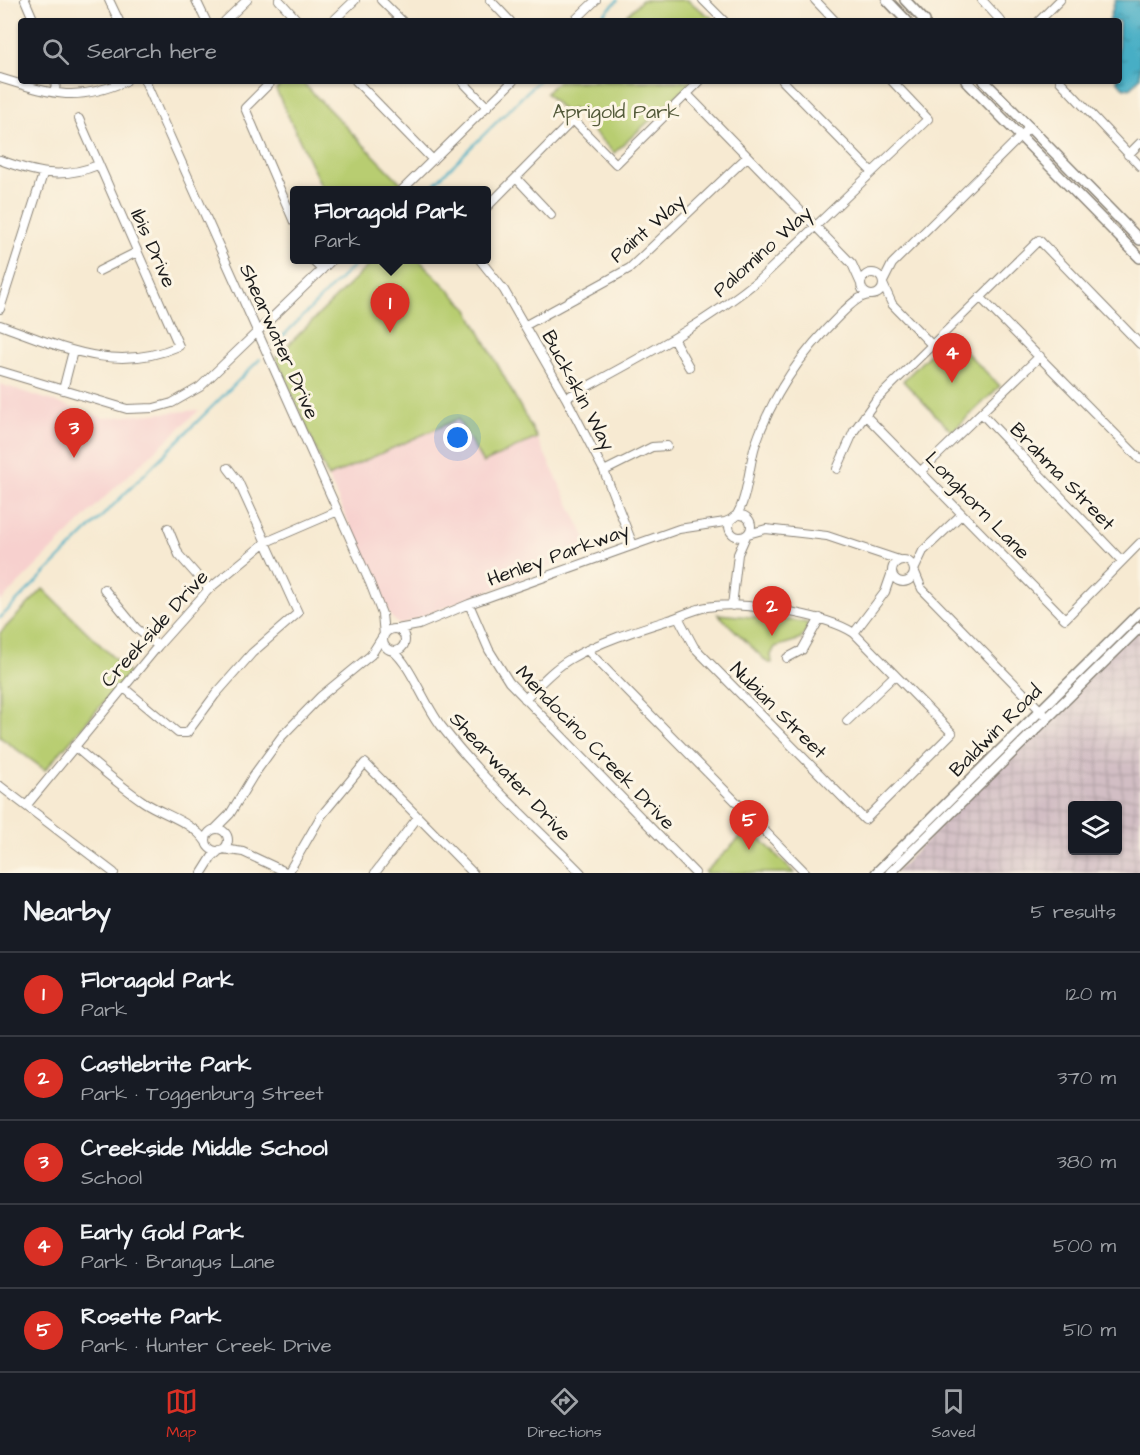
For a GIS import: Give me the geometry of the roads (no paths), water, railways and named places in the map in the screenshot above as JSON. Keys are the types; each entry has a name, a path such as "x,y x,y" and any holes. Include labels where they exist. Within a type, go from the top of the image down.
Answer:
{"main road":[{"path":"887,0 904,18"},
{"path":"905,0 923,18"},
{"path":"969,84 1140,258"},
{"path":"987,84 1140,240"},
{"name":"Baldwin Road","path":"890,873 1140,612"},
{"name":"Baldwin Road","path":"876,873 1140,627"},
{"path":"1094,672 1094,665 1114,645 1123,630"}],"street":[{"path":"25,0 33,18"},
{"path":"109,0 118,18"},
{"path":"196,0 205,18"},
{"path":"228,18 247,0"},
{"path":"279,0 295,18"},
{"path":"336,18 355,0"},
{"path":"381,0 399,18"},
{"path":"490,0 507,18"},
{"path":"577,18 596,0"},
{"path":"703,0 721,18"},
{"path":"815,0 832,18"},
{"path":"982,0 998,18"},
{"path":"1042,18 1060,0"},
{"path":"0,78 18,83"},
{"path":"24,84 68,96 91,94 118,84"},
{"path":"55,92 56,84"},
{"name":"Shearwater Drive","path":"147,84 338,511 382,614 384,636"},
{"path":"269,84 245,108 290,213"},
{"path":"359,84 433,160"},
{"path":"465,84 487,106"},
{"path":"406,186 510,84"},
{"path":"491,203 573,120 616,164 697,84"},
{"path":"786,84 872,172"},
{"name":"Palomino Way","path":"566,398 674,340 738,297 816,226 927,119 895,84"},
{"path":"1063,84 1140,166"},
{"path":"687,94 852,264 861,285 871,295 892,304"},
{"name":"Ibis Drive","path":"73,351 135,360 158,355 179,346 79,119"},
{"path":"738,554 729,524 743,498 756,445 778,393 812,344 853,303 880,292 892,264 1030,127"},
{"path":"1128,155 1140,143"},
{"name":"Paint Way","path":"526,326 630,268 747,157"},
{"path":"0,160 43,174 70,174 98,165"},
{"path":"0,309 43,174"},
{"path":"517,179 551,215"},
{"path":"837,469 845,448 884,392 1039,240 1140,344"},
{"path":"99,271 137,252"},
{"path":"316,264 322,270"},
{"path":"0,371 127,409 163,406 194,392 328,264"},
{"name":"Buckskin Way","path":"483,264 504,290 566,398 604,471 633,545"},
{"path":"852,264 880,277 892,304 931,344"},
{"path":"853,303 865,276 892,264"},
{"path":"980,297 1140,459"},
{"path":"0,325 73,351 63,390"},
{"path":"674,340 689,367"},
{"path":"922,470 1040,356"},
{"name":"Brahma Street","path":"981,413 1122,561"},
{"name":"Longhorn Lane","path":"866,415 1065,618 1122,561"},
{"path":"604,471 652,447 667,446"},
{"path":"123,687 178,733 184,734 252,653 298,613 238,481 228,468"},
{"path":"732,606 738,554 751,529 743,498"},
{"name":"Creekside Drive","path":"26,806 123,687 208,589 267,542 338,511"},
{"path":"885,592 912,577 923,551 962,514"},
{"path":"733,518 748,518 766,529 836,538 881,556 909,561 922,589 1044,714"},
{"name":"Henley Parkway","path":"396,629 419,625 469,604 686,527 733,518"},
{"path":"711,524 732,534 747,535 766,529"},
{"path":"168,528 178,555 208,589"},
{"path":"1122,561 1140,543"},
{"path":"854,633 885,592 892,571 901,560 923,551"},
{"path":"881,556 897,580 922,589"},
{"path":"104,589 136,628 158,646"},
{"name":"Mendocino Creek Drive","path":"469,604 497,664 525,699 695,873"},
{"path":"525,699 558,667 587,650 707,607 732,606 804,614 843,626 854,633 894,676 847,721"},
{"name":"Shearwater Drive","path":"382,614 396,629"},
{"name":"Nubian Street","path":"678,617 694,647 865,820 952,733 894,676"},
{"path":"787,658 802,651 820,618"},
{"name":"Henley Parkway","path":"405,642 408,634 419,625"},
{"path":"203,869 207,844 213,830 230,814 252,776 288,730 321,696 371,655 387,631 396,629 403,633 405,642 399,650 371,655"},
{"path":"384,636 384,645 392,650"},
{"name":"Shearwater Drive","path":"405,642 405,665"},
{"name":"Shearwater Drive","path":"392,650 405,665 429,710 458,747 581,873"},
{"path":"587,650 806,873"},
{"path":"74,746 146,803 190,827 213,850 243,852 288,873 321,816 365,763 473,873"},
{"path":"0,786 114,873"},
{"path":"203,869 227,844 230,814"},
{"path":"375,873 418,817"},
{"path":"190,827 221,830 243,852"}],"water":[{"path":"1115,0 1140,0 1140,77 1131,88 1124,88 1120,84 1122,84 1122,18 1110,18"}],"waterway":[{"path":"600,18 618,0"},
{"path":"432,186 535,84"},
{"path":"274,345 355,264"},
{"path":"0,618 260,359"}],"place":[{"name":"Floragold Park","path":"390,333"},
{"name":"Early Gold Park","path":"952,383"},
{"name":"Creekside Middle School","path":"74,458"},
{"name":"Castlebrite Park","path":"772,636"},
{"name":"Rosette Park","path":"749,850"}],"park label":[{"name":"Aprigold Park","path":"616,111"}]}
